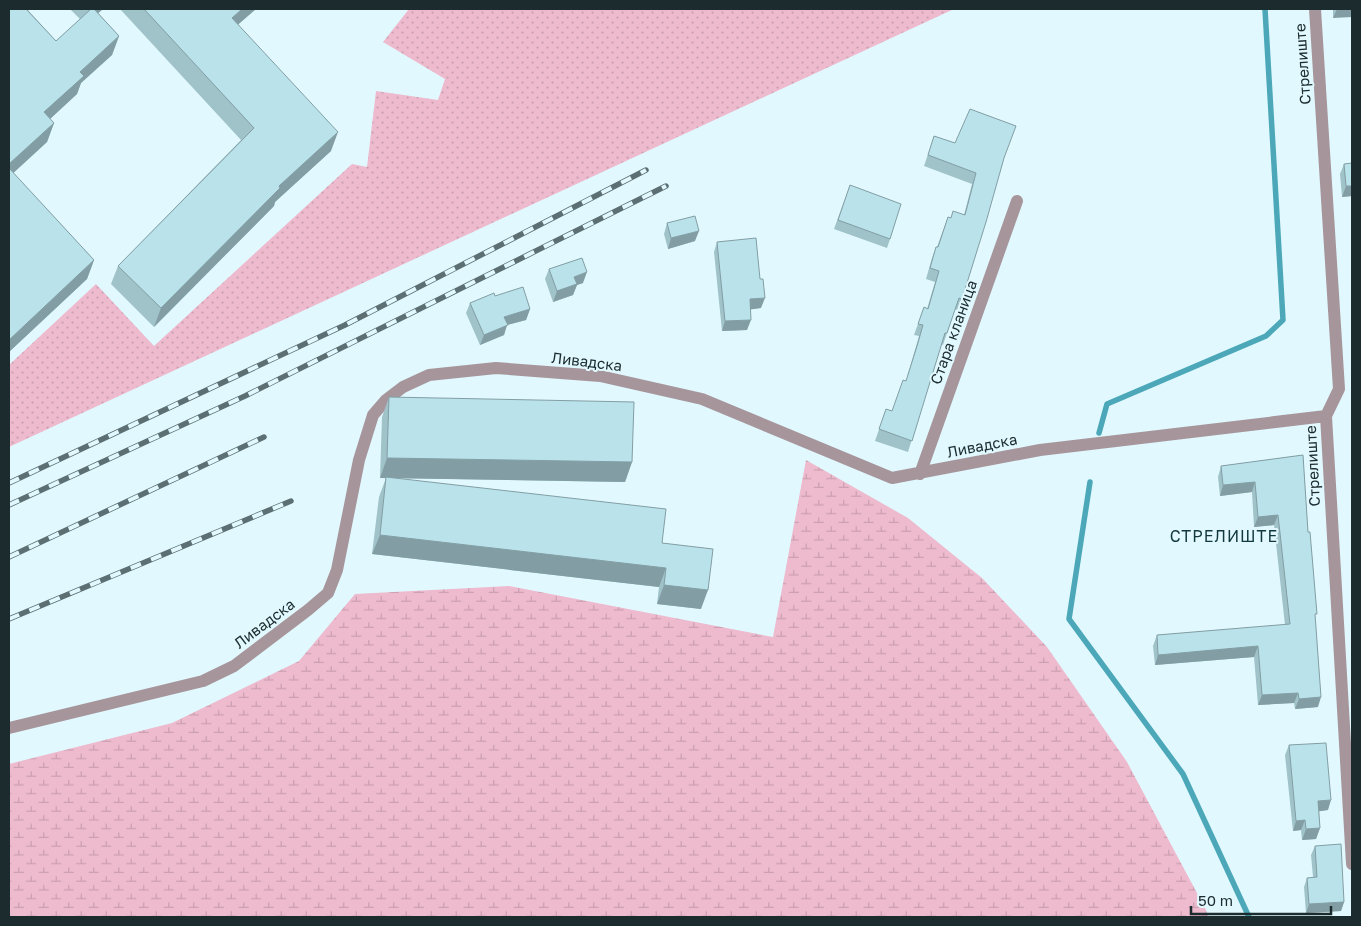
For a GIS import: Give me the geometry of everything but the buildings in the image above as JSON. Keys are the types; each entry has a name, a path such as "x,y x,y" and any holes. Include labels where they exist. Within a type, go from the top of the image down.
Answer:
{"street":[{"name":"Стрелиште","path":"1315,9 1339,389 1326,416 1352,864"},
{"name":"Стара кланица","path":"920,474 1017,201"},
{"name":"Ливадска","path":"9,728 203,681 234,666 308,610 328,593 337,570 359,460 373,415 386,400 403,387 429,375 496,368 600,376 702,399 892,478 1040,450 1326,416"}],"green space":[{"path":"409,9 954,9 9,447 9,365 96,284 154,346 352,164 367,167 376,91 438,100 445,79 383,42"},
{"path":"806,460 908,518 982,578 1047,647 1127,762 1208,917 9,917 9,764 172,723 299,661 355,594 509,586 773,637"}],"waterway":[{"path":"1099,433 1107,404 1266,336 1283,320 1265,9"},
{"path":"1090,482 1069,619 1183,774 1249,917"}],"railway":[{"path":"9,483 345,325 646,170"},
{"path":"9,505 245,396 666,186"},
{"path":"9,557 264,437"},
{"path":"9,619 291,501"}],"district":[{"name":"СТРЕЛИШТЕ","path":"1224,536"}]}
